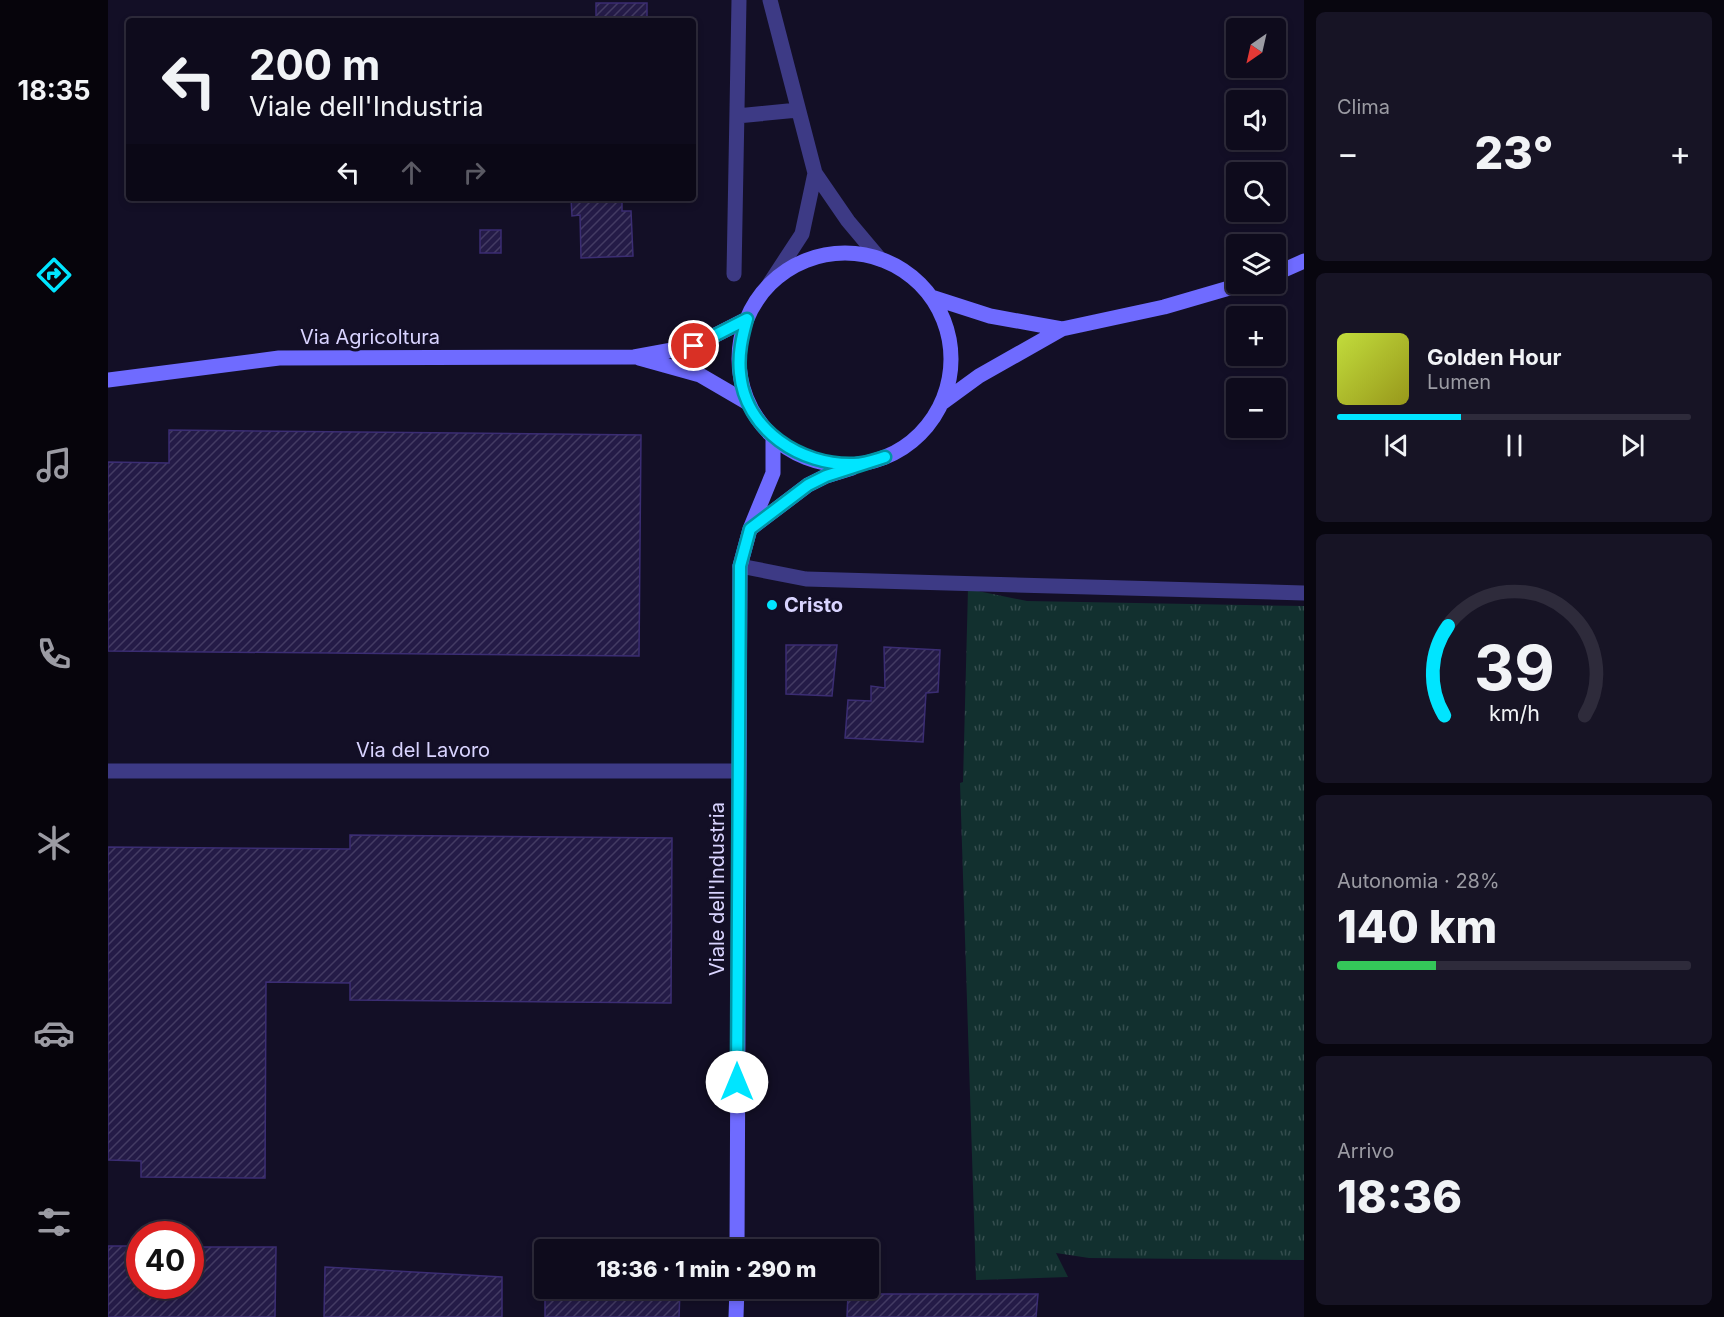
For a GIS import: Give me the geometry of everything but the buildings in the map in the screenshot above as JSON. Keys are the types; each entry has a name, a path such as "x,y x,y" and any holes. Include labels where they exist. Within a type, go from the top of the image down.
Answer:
{"main road":[{"path":"750,529 808,485 826,476 885,457 909,444 928,426 942,403 950,376 951,349 944,322 932,297 909,274 880,259 850,253 820,256 792,267 768,286 756,301 747,319 740,346 740,375 748,402 759,421 773,437 798,454 826,463 856,465 885,457"},
{"path":"1286,269 1304,261"},
{"path":"942,403 980,376 1062,328 1164,307 1226,289"},
{"path":"932,297 990,316 1062,328"},
{"name":"Via Agricoltura","path":"108,380 279,358 634,357 694,346 747,319"},
{"name":"Via Agricoltura","path":"634,357 700,375 748,402"},
{"name":"Viale dell'Industria","path":"737,1239 740,566 750,529 773,473 773,437"},
{"path":"736,1317 737,1299"}],"street":[{"path":"734,274 739,0"},
{"path":"770,0 814,173 848,221 880,259"},
{"path":"737,116 798,110"},
{"path":"768,286 802,234 814,173"},
{"path":"740,566 806,579 1304,593"},
{"name":"Via del Lavoro","path":"108,771 738,771"}],"green space":[{"path":"968,589 1027,601 1304,606 1304,1260 1089,1258 1056,1253 1068,1277 976,1280 960,783 963,782"}],"place":[{"name":"Cristo","path":"772,605"}],"route":[{"path":"694,346 747,319 740,346 740,375 748,402 759,421 773,437 798,454 826,463 856,465 885,457 826,476 808,485 750,529 743,552 740,566 737,1082"}]}
